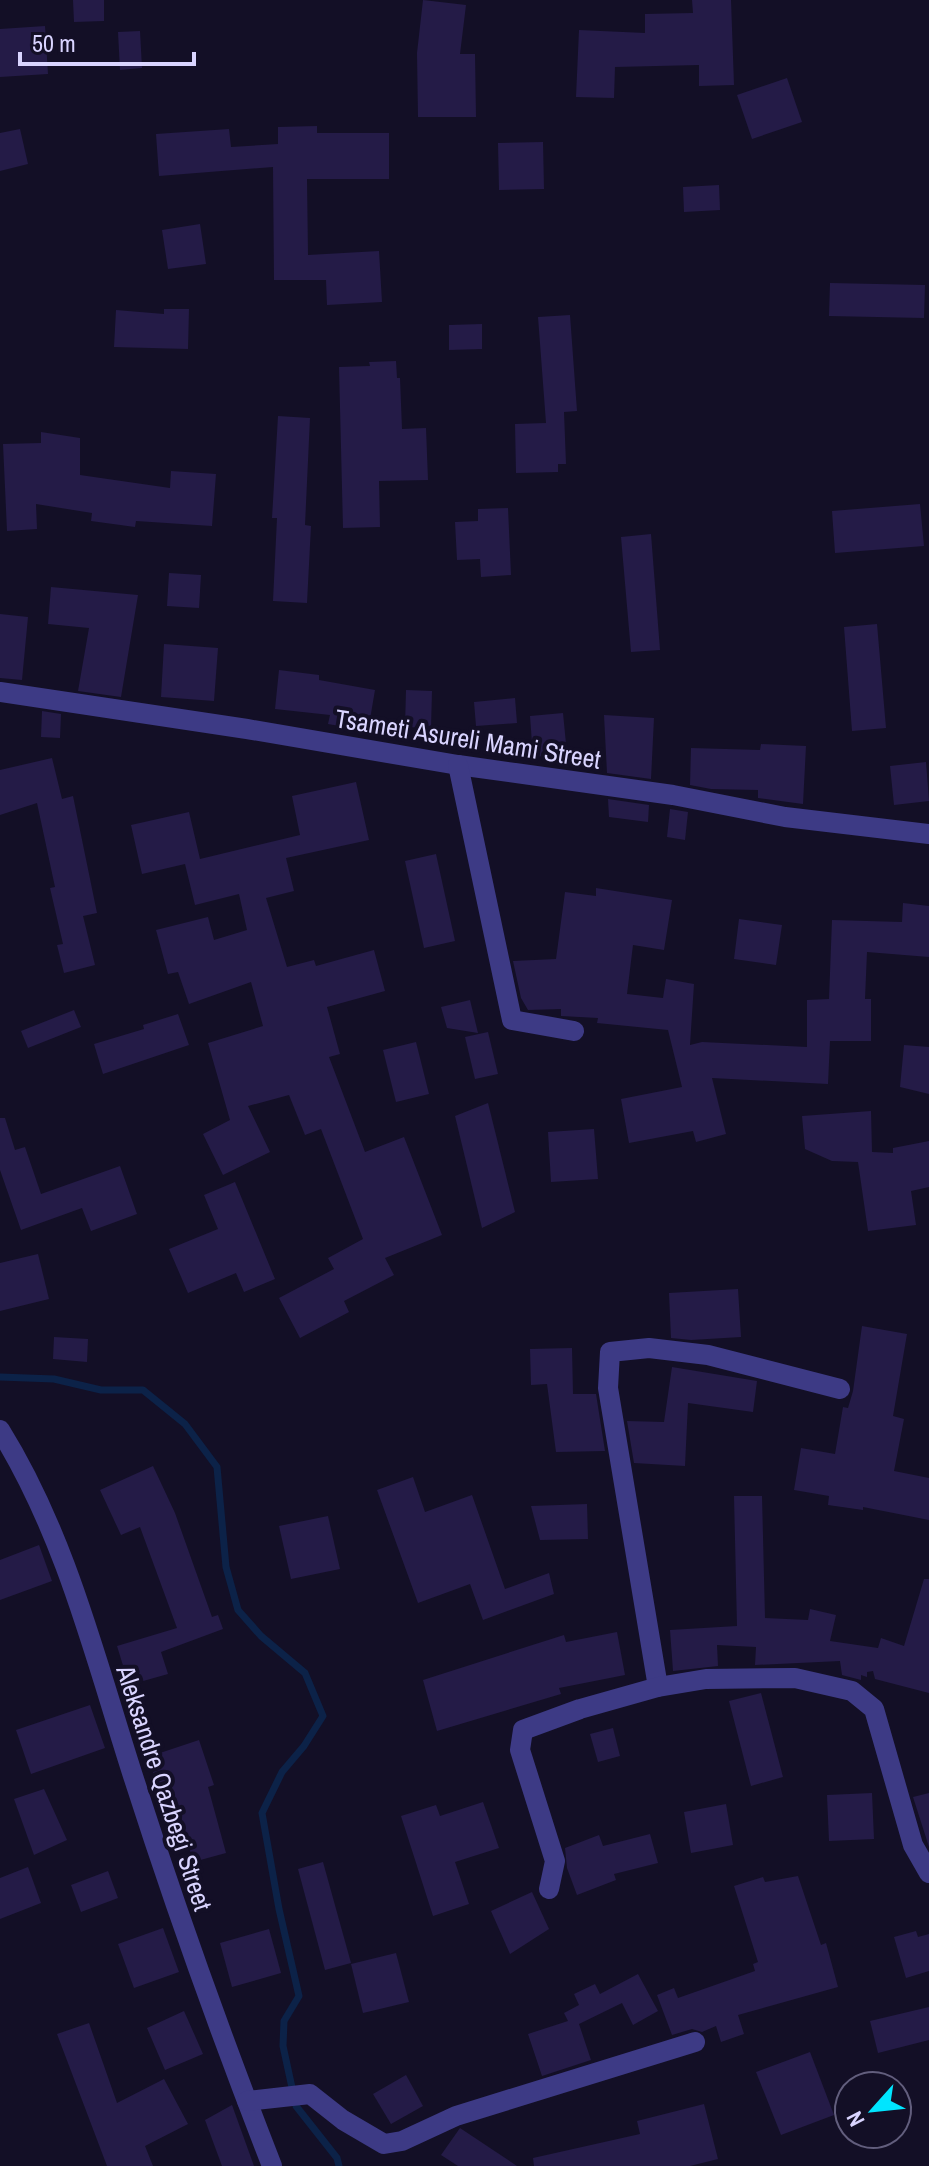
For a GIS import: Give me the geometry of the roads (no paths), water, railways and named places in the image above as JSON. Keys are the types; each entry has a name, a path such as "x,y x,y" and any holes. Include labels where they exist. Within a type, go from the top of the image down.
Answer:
{"street":[{"name":"Tsameti Asureli Mami Street","path":"0,692 458,765 673,795 785,817 929,834"},
{"path":"458,765 512,1020 574,1031"},
{"path":"658,1687 608,1388 610,1352 649,1348 708,1355 840,1389"},
{"name":"Aleksandre Qazbegi Street","path":"0,1430 21,1463 59,1546 181,1927 255,2100 272,2166"},
{"path":"549,1889 555,1861 520,1750 523,1730 580,1709 658,1687 706,1679 795,1678 852,1691 874,1709 913,1845 929,1873"},
{"path":"255,2100 310,2094 343,2120 384,2144 402,2141 456,2116 695,2042"}],"waterway":[{"path":"0,1377 54,1379 101,1390 143,1390 185,1424 217,1467 226,1567 238,1610 261,1636 305,1673 323,1716 282,1772 262,1813 299,1996 284,2021 283,2046 296,2106 337,2158 339,2166"}]}
